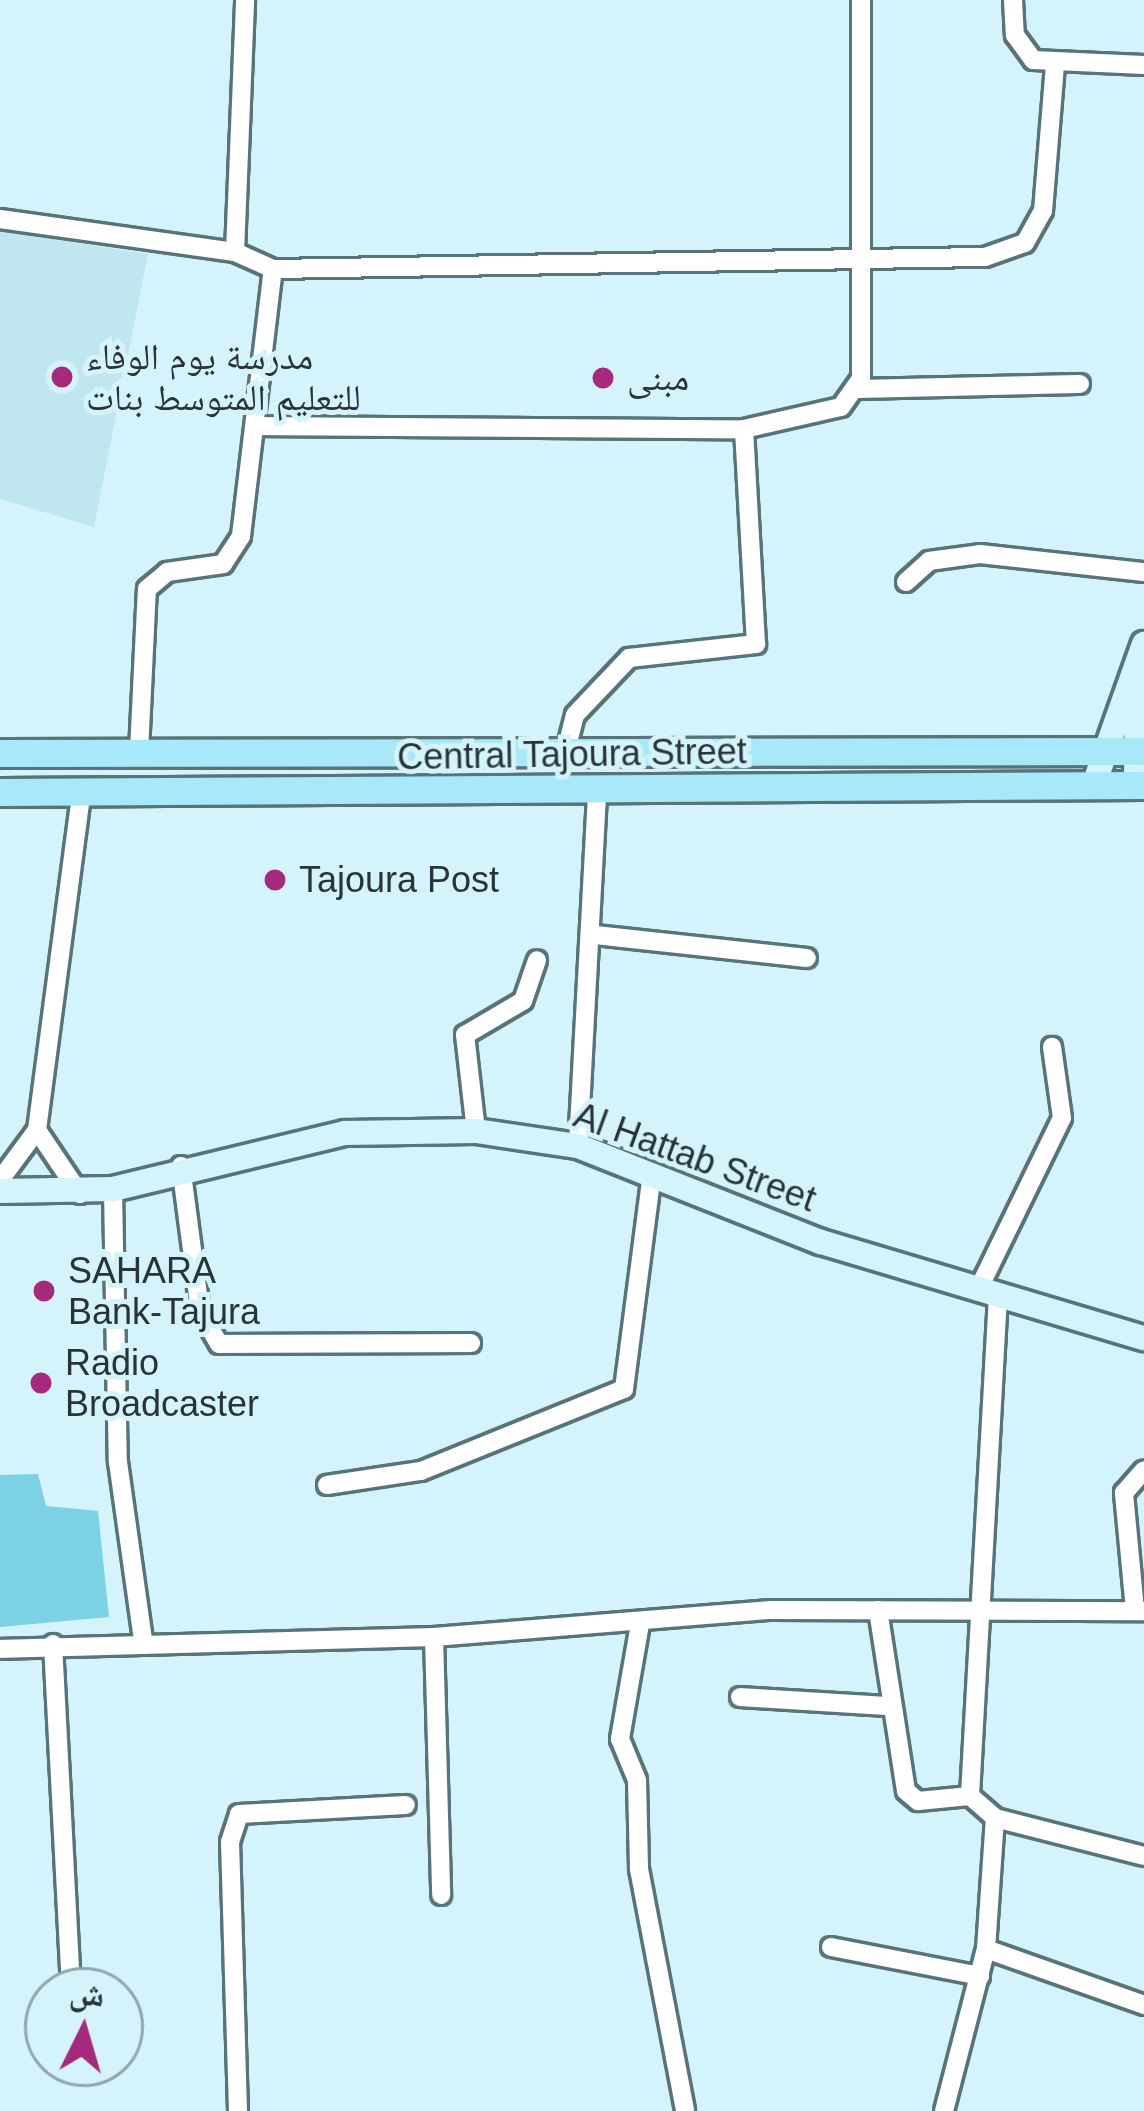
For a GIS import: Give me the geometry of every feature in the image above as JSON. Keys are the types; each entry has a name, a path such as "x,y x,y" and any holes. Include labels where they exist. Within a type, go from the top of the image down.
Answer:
{"main road":[{"path":"0,753 1142,752"},
{"name":"Central Tajoura Street","path":"0,792 1140,785"}],"street":[{"path":"235,251 245,0"},
{"path":"856,389 853,264 861,0"},
{"path":"1013,0 1022,52 1055,66 1144,65"},
{"path":"0,219 235,251 273,269 853,264 985,257 1025,243 1049,186 1055,66"},
{"path":"140,751 147,589 167,572 223,564 237,548 258,426 273,269"},
{"path":"258,426 744,429 810,421 856,389 1080,384"},
{"path":"565,754 575,715 629,658 756,644 744,429"},
{"path":"906,582 929,562 980,554 1144,572"},
{"path":"1140,655 1140,785"},
{"path":"1093,788 1099,753 1140,655"},
{"path":"578,1146 595,935 597,790"},
{"path":"0,1180 38,1130 81,794"},
{"path":"595,935 807,958"},
{"path":"476,1132 465,1035 524,1001 537,959"},
{"path":"970,1796 988,1293 1063,1118 1052,1047"},
{"path":"38,1130 80,1194"},
{"name":"Al Hattab Street","path":"0,1191 80,1194 113,1190 181,1166 345,1133 476,1132 578,1146 988,1293 1144,1338"},
{"path":"181,1166 200,1311 219,1344 471,1343"},
{"path":"327,1485 421,1471 624,1389 652,1174"},
{"path":"113,1190 118,1462 143,1640"},
{"path":"0,1649 143,1640 434,1637 878,1610 1140,1611 1124,1492 1144,1470"},
{"path":"878,1610 886,1706 906,1792 919,1801 970,1796 995,1818 1144,1856"},
{"path":"640,1624 620,1739 637,1780 639,1869 685,2111"},
{"path":"434,1637 441,1895"},
{"path":"53,1644 70,1967"},
{"path":"740,1697 886,1706"},
{"path":"238,2111 230,1842 239,1814 406,1805"},
{"path":"944,2111 986,1948 995,1818"},
{"path":"831,1947 980,1976"},
{"path":"986,1948 1144,2005"}],"shaded area":[{"name":"مدرسة يوم الوفاء للتعليم المتوسط بنات","path":"0,231 148,254 94,527 0,499"},
{"path":"38,1474 46,1506 98,1511 109,1617 0,1627 0,1475"}],"place":[{"name":"مدرسة يوم الوفاء للتعليم المتوسط بنات","path":"62,377"},
{"name":"مبنى","path":"603,378"},
{"name":"Tajoura Post","path":"275,880"},
{"name":"SAHARA Bank-Tajura","path":"44,1291"},
{"name":"Radio Broadcaster","path":"41,1383"}]}
